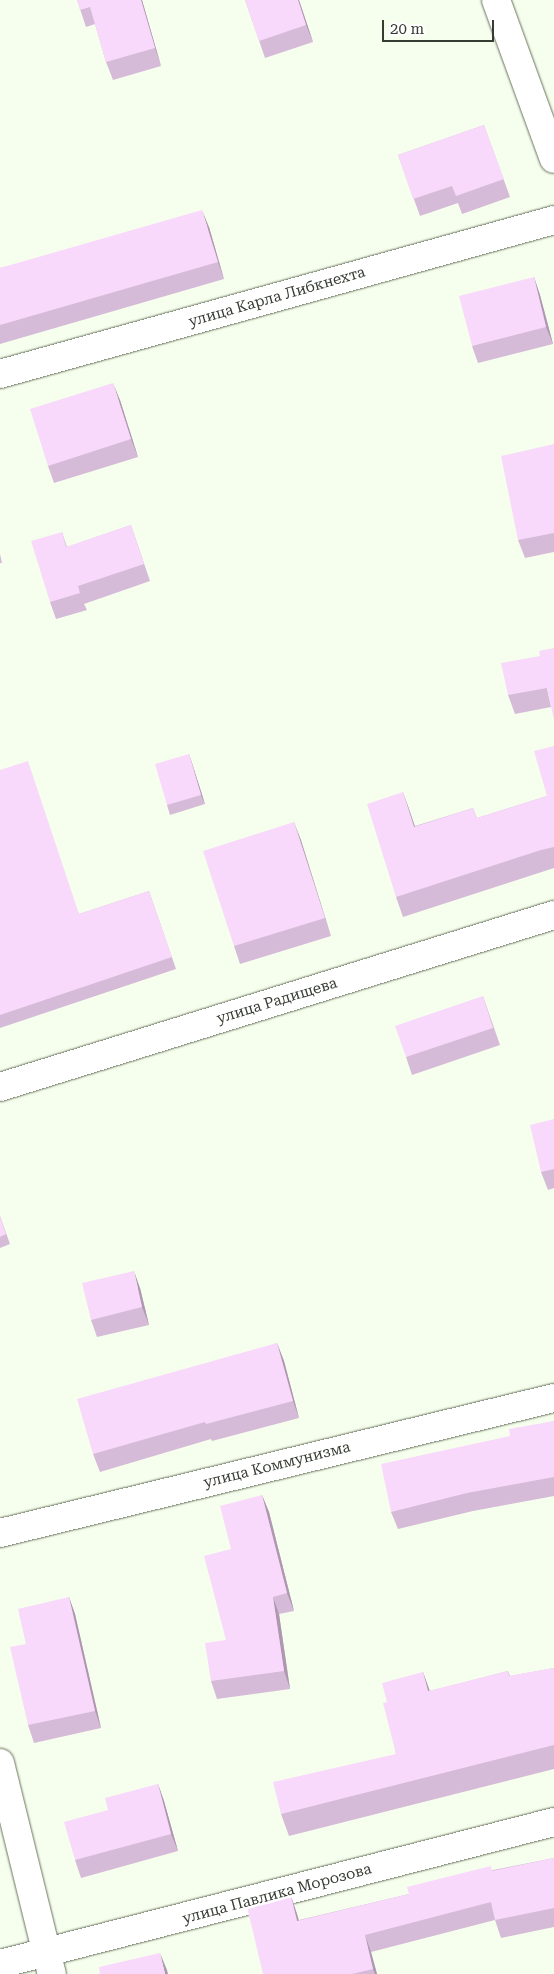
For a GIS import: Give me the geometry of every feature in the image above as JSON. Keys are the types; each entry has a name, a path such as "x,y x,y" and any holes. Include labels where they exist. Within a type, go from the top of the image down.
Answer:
{"street":[{"path":"496,0 554,159"},
{"name":"улица Карла Либкнехта","path":"0,374 554,220"},
{"name":"улица Радищева","path":"0,1087 554,915"},
{"name":"улица Коммунизма","path":"0,1533 554,1398"},
{"path":"0,1764 50,1964"},
{"name":"улица Павлика Морозова","path":"0,1964 50,1964 554,1822"}],"building":[{"path":"77,0 141,0 155,48 106,62 90,7 80,10"},
{"path":"245,0 298,0 306,25 259,41"},
{"path":"484,125 504,179 456,196 452,186 413,199 398,155"},
{"path":"202,210 218,262 0,325 0,268"},
{"path":"534,277 546,327 472,346 459,296"},
{"path":"113,383 131,439 48,466 30,409"},
{"path":"554,444 554,533 518,540 501,456"},
{"path":"131,525 144,564 78,586 80,593 50,602 31,541 62,532 66,547"},
{"path":"554,648 554,720 547,688 508,695 501,663 540,656 539,651"},
{"path":"554,746 554,847 396,897 367,804 403,792 414,827 473,808 477,818 547,796 534,751"},
{"path":"189,754 201,795 167,805 155,764"},
{"path":"28,761 79,914 149,891 172,957 0,1015 0,770"},
{"path":"294,822 325,918 234,946 203,851"},
{"path":"483,996 493,1028 406,1057 395,1026"},
{"path":"554,1119 554,1169 541,1172 530,1125"},
{"path":"0,1217 6,1234 0,1237"},
{"path":"134,1271 142,1307 91,1320 82,1283"},
{"path":"277,1343 293,1401 206,1424 205,1422 93,1454 77,1399"},
{"path":"554,1421 554,1477 467,1493 391,1512 381,1464 510,1436 509,1429"},
{"path":"262,1495 287,1593 273,1597 284,1671 211,1681 205,1643 226,1640 204,1556 231,1549 220,1506"},
{"path":"69,1597 95,1711 28,1725 10,1647 26,1644 18,1609"},
{"path":"554,1668 554,1745 281,1814 273,1782 396,1754 383,1703 387,1702 382,1683 423,1672 428,1691 508,1671 509,1676"},
{"path":"158,1784 171,1834 75,1860 64,1822 108,1810 105,1798"},
{"path":"554,1858 554,1908 495,1920 491,1902 365,1935 373,1969 352,1974 263,1974 247,1907 291,1896 297,1921 409,1894 407,1887 491,1866 492,1871"},
{"path":"160,1953 165,1974 100,1974 99,1967"}]}
